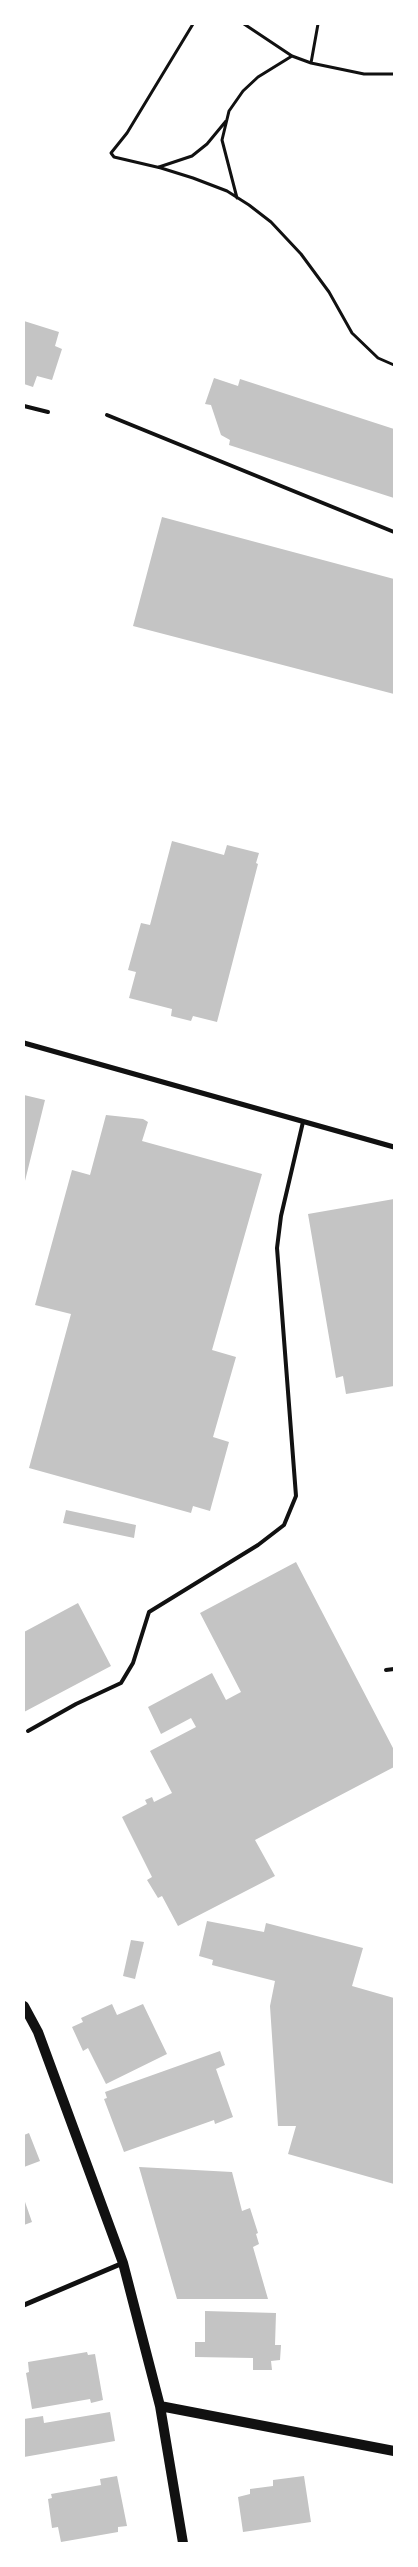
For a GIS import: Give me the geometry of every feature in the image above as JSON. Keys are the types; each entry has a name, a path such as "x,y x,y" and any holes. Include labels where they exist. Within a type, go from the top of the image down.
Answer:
{"main road":[{"path":"24,2006 38,2032 123,2263 160,2406 183,2543"},
{"path":"160,2406 394,2451"}],"street":[{"path":"24,1043 394,1147"},
{"path":"24,2305 123,2263"}],"lane":[{"path":"24,406 48,412"},
{"path":"107,415 394,532"},
{"path":"28,1731 76,1704 120,1683 133,1663 149,1612 258,1545 284,1525 296,1496 277,1248 281,1216 303,1122"},
{"path":"386,1670 394,1669"}],"path":[{"path":"193,24 127,132 111,153 114,157 158,167 202,182 237,198 271,222 301,254 329,292 352,333 378,358 394,365"},
{"path":"244,24 292,56 311,63 364,74 394,74"},
{"path":"311,63 318,24"},
{"path":"237,198 222,140 229,111 242,91 258,76 292,56"},
{"path":"158,167 192,156 207,144 227,120"}],"building":[{"path":"24,321 59,332 55,346 62,349 52,380 37,376 33,387 24,384"},
{"path":"214,378 238,386 240,379 394,429 394,498 229,445 230,440 221,435 211,405 205,404"},
{"path":"162,517 394,579 394,694 133,626"},
{"path":"172,841 224,855 227,845 259,853 256,863 258,864 217,1022 193,1016 191,1021 171,1016 172,1009 129,998 136,972 128,970 141,923 150,925"},
{"path":"24,1095 45,1100 24,1185"},
{"path":"106,1115 143,1119 148,1122 142,1141 262,1174 212,1350 236,1357 213,1437 229,1442 210,1511 193,1506 191,1513 29,1468 71,1314 35,1305 72,1170 90,1175"},
{"path":"394,1199 394,1386 346,1394 343,1376 336,1378 308,1214"},
{"path":"66,1510 136,1525 134,1538 63,1523"},
{"path":"296,1562 394,1750 394,1767 255,1840 275,1876 178,1926 162,1896 158,1898 147,1880 152,1877 122,1817 147,1804 145,1800 152,1797 154,1802 172,1793 150,1751 196,1727 191,1718 161,1734 148,1707 212,1673 226,1700 241,1692 200,1613"},
{"path":"78,1603 111,1666 24,1712 24,1632"},
{"path":"207,1921 264,1932 266,1923 363,1948 352,1986 394,1998 394,2184 288,2154 296,2126 278,2126 270,2006 275,1981 212,1965 213,1960 199,1956"},
{"path":"131,1940 144,1942 135,1979 123,1976"},
{"path":"112,2004 117,2015 143,2004 167,2054 106,2084 88,2048 83,2051 72,2027 83,2022 81,2018"},
{"path":"220,2051 225,2065 216,2069 233,2117 215,2124 214,2120 124,2152 104,2099 107,2098 105,2092"},
{"path":"29,2133 40,2161 24,2167 24,2135"},
{"path":"139,2167 232,2172 242,2211 250,2208 258,2233 256,2234 259,2244 253,2247 268,2299 177,2299"},
{"path":"24,2199 32,2222 24,2225"},
{"path":"205,2311 276,2313 275,2345 281,2345 280,2360 271,2361 272,2370 253,2370 253,2358 195,2357 195,2342 205,2342"},
{"path":"87,2352 88,2355 95,2354 103,2400 91,2403 90,2399 32,2409 26,2373 29,2372 28,2362"},
{"path":"110,2412 115,2441 24,2457 24,2419 43,2416 44,2423"},
{"path":"117,2476 127,2526 118,2527 118,2532 61,2542 58,2527 52,2528 48,2499 52,2498 51,2494 101,2485 100,2479"},
{"path":"304,2476 311,2522 243,2532 238,2497 250,2494 250,2489 273,2486 273,2480"}]}
